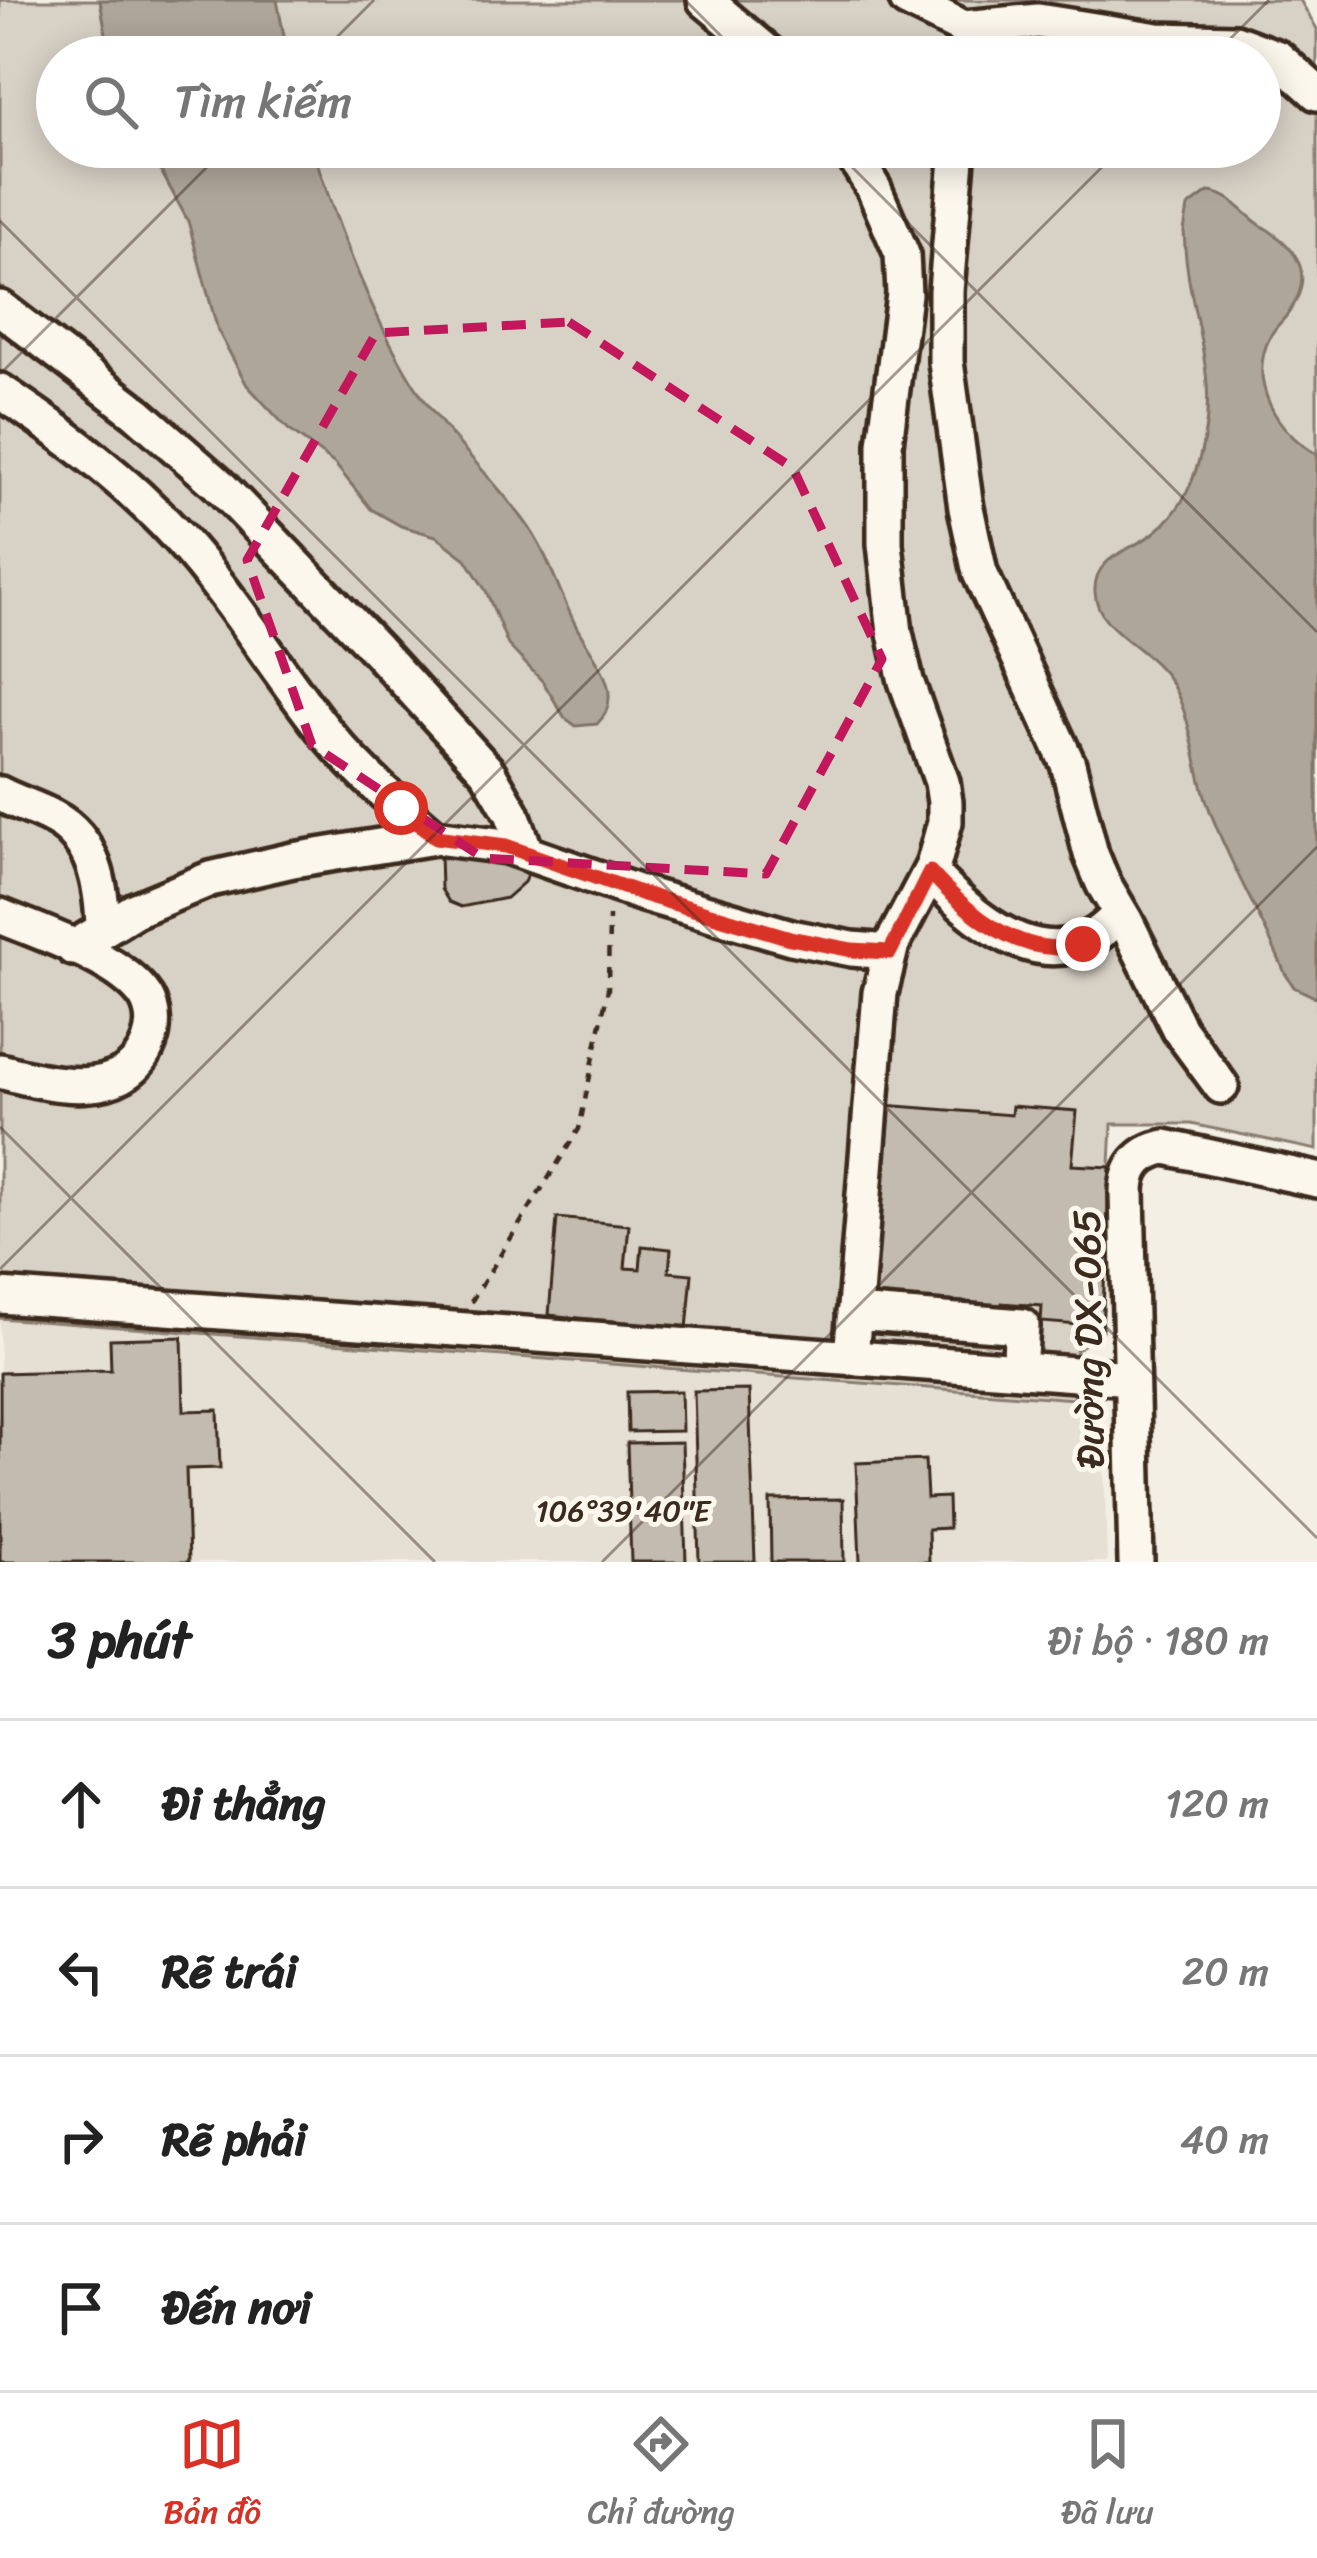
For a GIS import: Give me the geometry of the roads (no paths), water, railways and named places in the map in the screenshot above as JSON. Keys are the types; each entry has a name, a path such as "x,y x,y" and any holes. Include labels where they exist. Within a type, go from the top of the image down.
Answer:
{"street":[{"path":"705,0 748,36"},
{"path":"907,0 954,36"},
{"path":"987,36 1038,21 1133,36"},
{"path":"1281,62 1317,93"},
{"path":"851,1358 880,993 890,952 940,844 945,802 914,714 889,584 884,503 888,404 904,271 890,219 860,168"},
{"path":"957,168 946,362 971,541 989,597 1068,764 1091,854 1179,1029 1221,1086"},
{"path":"904,271 949,275"},
{"path":"0,308 150,424 248,514 488,772 512,813 526,852"},
{"path":"0,391 73,440 159,516 205,569 328,734 373,784 435,837"},
{"path":"0,794 59,820 82,841 95,872 104,928"},
{"path":"74,948 171,893 210,879 435,837 482,840 526,852 775,934 852,950 890,952"},
{"path":"930,872 969,911 1036,946 1067,949 1083,944 1120,913"},
{"path":"0,916 120,973 147,999 153,1024 140,1058 116,1079 89,1086 0,1071"},
{"name":"Đường DX-065","path":"1136,1562 1127,1181 1137,1160 1154,1149 1175,1148 1317,1180"},
{"path":"0,1296 1131,1378"},
{"path":"854,1313 1022,1326 1019,1370"}]}
